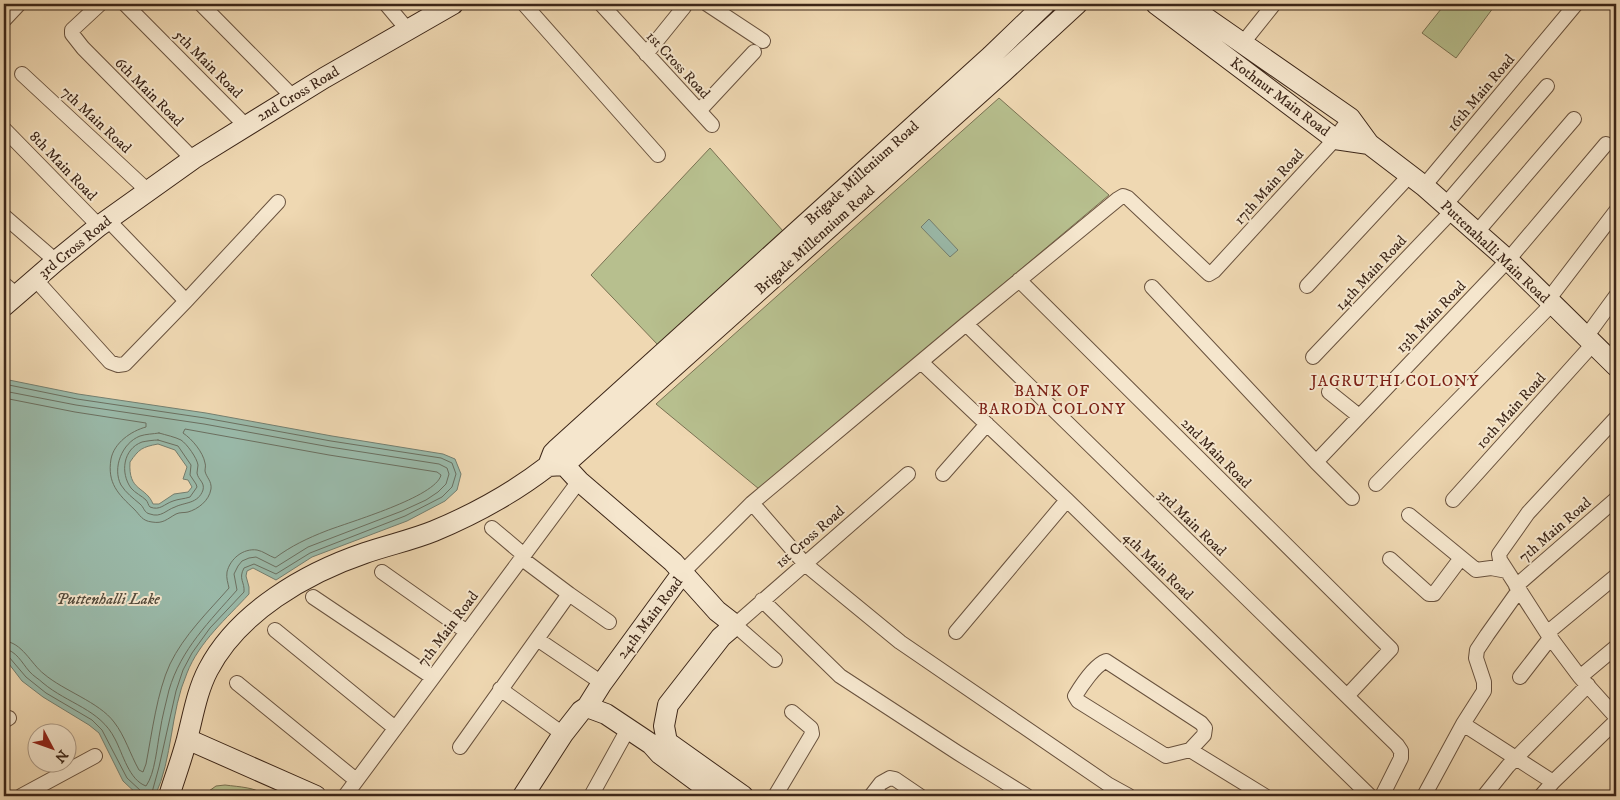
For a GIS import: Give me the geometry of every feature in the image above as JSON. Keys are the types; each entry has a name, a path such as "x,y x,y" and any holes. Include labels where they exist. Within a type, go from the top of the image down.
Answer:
{"street":[{"path":"4,20 19,4"},
{"name":"6th Main Road","path":"100,4 72,30 72,34 83,48 193,159"},
{"name":"5th Main Road","path":"125,4 246,126"},
{"path":"201,4 293,96"},
{"path":"386,4 407,29"},
{"name":"2nd Cross Road","path":"148,191 193,159 293,96 453,4"},
{"path":"524,4 658,155"},
{"name":"1st Cross Road","path":"601,4 712,126"},
{"path":"699,111 758,47 707,4"},
{"name":"Brigade Millenium Road","path":"555,461 1045,4"},
{"name":"Brigade Millennium Road","path":"555,461 997,78 1077,4"},
{"name":"Kothnur Main Road","path":"1156,4 1335,139 1369,144"},
{"name":"Kothnur Main Road","path":"1186,4 1350,118 1369,144"},
{"path":"1242,44 1274,4"},
{"name":"16th Main Road","path":"1307,286 1417,180 1576,4"},
{"path":"646,54 684,8"},
{"name":"7th Main Road","path":"22,74 148,191"},
{"name":"14th Main Road","path":"1314,358 1449,208 1547,86"},
{"name":"17th Main Road","path":"1019,280 1123,196 1128,198 1209,274 1214,271 1335,139 1350,118"},
{"path":"1476,232 1574,119"},
{"name":"8th Main Road","path":"4,129 186,301"},
{"name":"Puttenahalli Main Road","path":"1369,144 1417,180 1508,260 1616,366"},
{"name":"13th Main Road","path":"1316,462 1508,260 1606,144"},
{"name":"3rd Cross Road","path":"8,295 35,279 103,223 148,191"},
{"path":"35,279 110,362 118,365 125,364 278,202"},
{"path":"1376,484 1550,302 1616,211"},
{"path":"4,216 56,260"},
{"path":"169,796 187,739 196,702 208,670 225,643 250,618 279,595 319,571 431,532 459,520 513,491 555,461 683,572 752,503 1019,280"},
{"name":"2nd Main Road","path":"1019,280 1391,649 1347,696"},
{"path":"1152,287 1352,498"},
{"name":"10th Main Road","path":"1453,500 1590,340 1616,296"},
{"name":"3rd Main Road","path":"966,324 1397,745 1401,751 1401,758 1382,796"},
{"name":"4th Main Road","path":"921,362 1067,500 1370,796"},
{"path":"1329,392 1359,416"},
{"path":"1541,796 1616,719 1549,635 1517,588 1500,560 1499,554 1528,513 1616,418"},
{"path":"943,474 987,424"},
{"name":"1st Cross Road","path":"734,625 908,474"},
{"name":"7th Main Road","path":"345,796 579,481"},
{"name":"7th Main Road","path":"1424,796 1463,724 1484,691 1484,682 1476,658 1486,635 1517,588 1616,499"},
{"path":"956,632 1067,500"},
{"path":"752,503 805,564 900,642 1109,785 1129,796"},
{"path":"1409,515 1476,570 1491,568 1507,571"},
{"path":"492,528 523,557 568,594 609,622"},
{"path":"1390,559 1429,594 1434,594 1461,558"},
{"path":"382,572 467,632"},
{"name":"24th Main Road","path":"523,796 563,734 587,707 602,683 683,572 717,611 734,625"},
{"path":"1520,676 1549,635 1616,576"},
{"path":"460,747 568,594"},
{"path":"312,597 432,678"},
{"path":"762,600 840,676 1027,796"},
{"path":"659,747 668,705 721,637 734,625 775,660"},
{"path":"275,630 395,728"},
{"path":"537,639 602,683"},
{"path":"1484,796 1616,647"},
{"path":"1190,750 1204,735 1205,728 1201,723 1106,661 1100,663 1076,696 1078,701 1166,756 1190,750 1265,796"},
{"path":"237,683 356,780"},
{"path":"500,689 563,734"},
{"path":"587,707 606,714 628,729 743,796"},
{"path":"776,796 812,734 811,728 792,712"},
{"path":"1463,724 1553,782"},
{"path":"591,796 628,729"},
{"path":"187,739 316,796"},
{"path":"659,747 717,796"},
{"path":"22,796 95,756"},
{"path":"871,796 881,783 890,778 895,779 920,796"}],"green space":[{"path":"1445,4 1496,4 1456,58 1422,33"},
{"path":"999,98 1109,195 759,489 656,404"},
{"path":"710,148 783,231 658,345 591,275"},
{"path":"225,785 252,789 267,796 202,796 216,786"}],"water":[{"path":"929,219 958,250 950,257 921,227"},
{"name":"Puttenhalli Lake","path":"4,379 78,394 206,413 443,454 455,459 461,474 457,490 445,501 407,521 312,557 276,580 253,568 247,571 249,594 206,641 187,673 177,703 165,766 155,796 139,796 123,781 99,733 43,697 22,681 4,656","holes":["158,444 175,450 187,467 183,479 188,480 192,487 188,492 174,494 159,504 153,504 150,498 138,488 132,479 130,462 141,449 148,446"]}],"district":[{"name":"JAGRUTHI COLONY","path":"1395,381"},
{"name":"BANK OF BARODA COLONY","path":"1052,400"}]}
